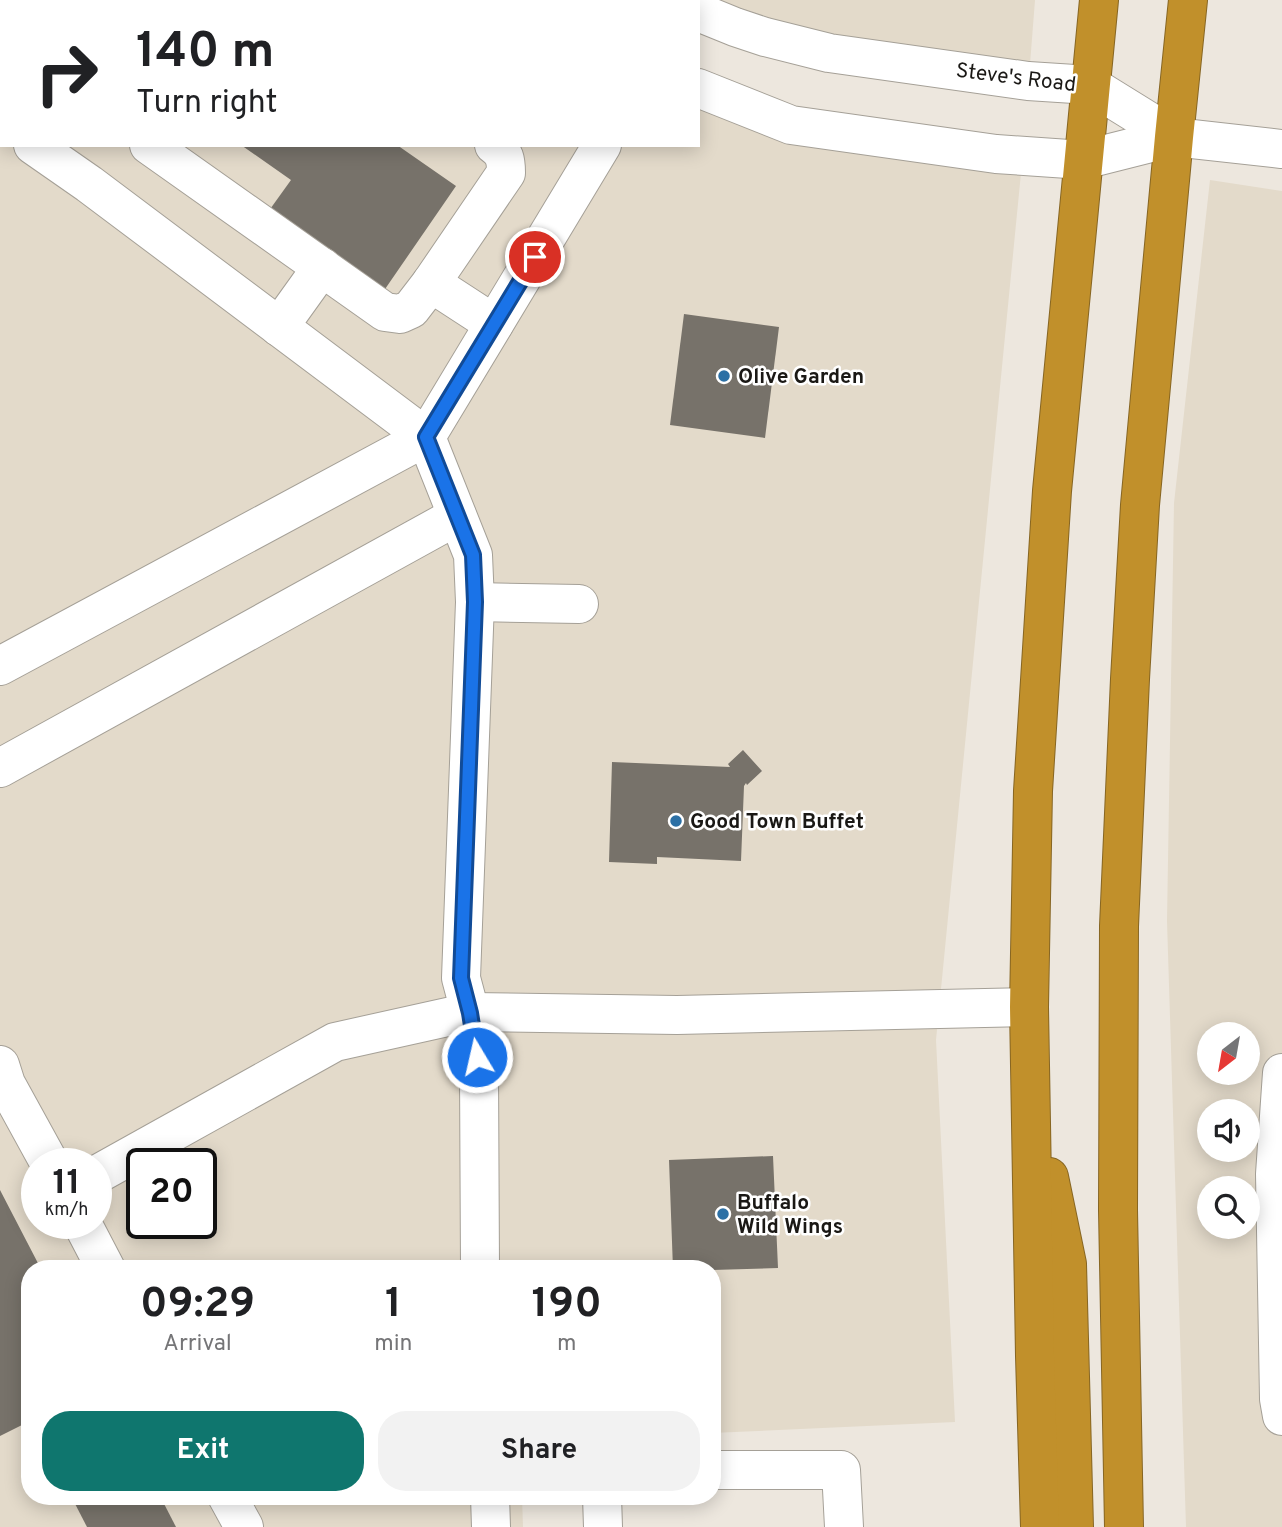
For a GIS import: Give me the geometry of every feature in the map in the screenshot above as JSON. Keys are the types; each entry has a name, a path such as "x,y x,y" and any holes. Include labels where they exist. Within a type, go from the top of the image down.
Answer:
{"highway":[{"path":"1040,1527 1029,1007 1034,778 1052,491 1099,0"},
{"path":"1124,1527 1118,1210 1119,926 1140,505 1188,0"},
{"path":"1031,1086 1067,1264 1074,1527"}],"street":[{"name":"Steve's Road","path":"700,13 765,37 829,53 1028,81 1090,85 1174,138"},
{"path":"700,89 791,125 996,154 1083,160 1174,138 1282,149"},
{"path":"36,147 426,437 473,555 475,602 461,978 470,1013 479,1072 481,1260"},
{"path":"152,147 385,312 400,314 411,309 431,283 506,173 506,159 497,147"},
{"path":"0,666 426,437 601,147"},
{"path":"279,327 322,267"},
{"path":"431,283 494,324"},
{"path":"0,768 457,516"},
{"path":"475,602 579,604"},
{"path":"112,1166 335,1042 470,1013 677,1015 1029,1007"},
{"path":"0,1065 6,1084 41,1148"},
{"path":"1282,1073 1279,1175 1279,1399 1282,1416"},
{"path":"90,1239 101,1260"},
{"path":"721,1469 841,1470 844,1527"},
{"path":"232,1505 244,1527"},
{"path":"490,1505 491,1527"},
{"path":"602,1505 603,1527"}],"shaded area":[{"path":"714,0 1035,0 1030,64 834,36 771,21"},
{"path":"700,107 1021,173 936,1040 955,1422 721,1433 721,1260 21,1260 21,1505 522,1505 523,1527 0,1527 0,147 700,147"},
{"path":"1210,180 1282,191 1282,1527 1186,1527 1167,921 1174,503"}],"building":[{"path":"244,147 400,147 456,186 383,292 268,212 291,180"},
{"name":"Olive Garden","path":"684,314 779,327 765,438 670,425"},
{"name":"Good Town Buffet","path":"743,750 762,771 744,786 741,861 657,857 657,864 609,862 612,762 730,767 728,764"},
{"name":"Buffalo Wild Wings","path":"773,1156 778,1268 721,1270 721,1260 673,1260 669,1160"},
{"path":"0,1190 21,1230 21,1239 25,1239 36,1260 21,1260 21,1426 0,1436"},
{"path":"76,1505 165,1505 176,1527 87,1527"}],"place":[{"name":"Olive Garden","path":"724,376"},
{"name":"Good Town Buffet","path":"676,821"},
{"name":"Buffalo Wild Wings","path":"723,1214"}],"route":[{"path":"477,1057 461,978 475,602 473,555 426,437 535,257"}]}
